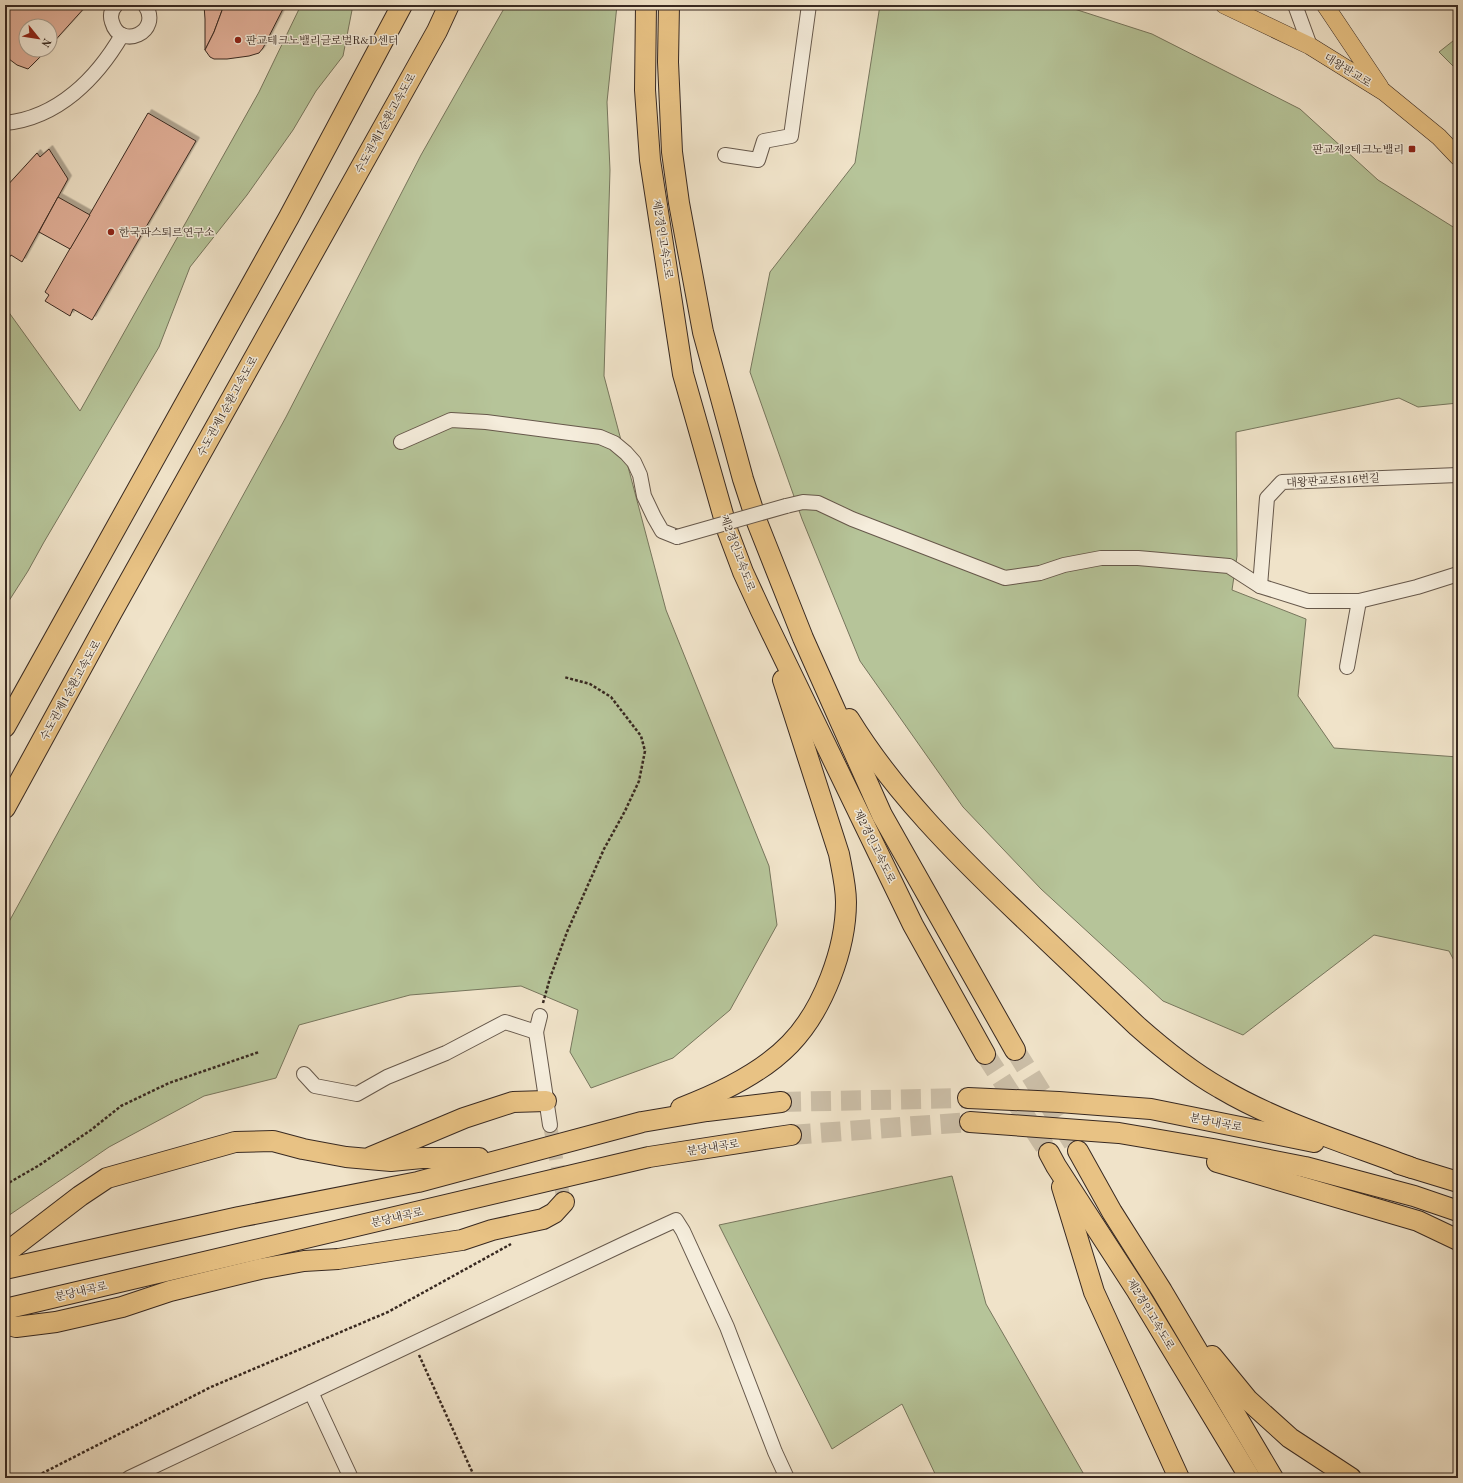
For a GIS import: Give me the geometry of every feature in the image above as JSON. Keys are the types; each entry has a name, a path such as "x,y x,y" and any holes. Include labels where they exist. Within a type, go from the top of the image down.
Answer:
{"highway":[{"path":"5,727 289,217 402,5"},
{"name":"수도권제1순환고속도로","path":"5,808 157,531 437,31 449,5"},
{"name":"제2경인고속도로","path":"646,5 645,90 650,160 683,374 728,532 743,572 761,612 913,925 985,1054"},
{"name":"제2경인고속도로","path":"669,5 668,62 672,152 679,203 703,332 741,471 757,522 803,638 882,816 1015,1050"},
{"path":"5,1269 239,1217 418,1182 642,1122 694,1103 724,1090 747,1077 790,1044 805,1025 828,983 844,928 846,902 839,854 761,612"},
{"path":"803,638 852,724 892,778 927,821 980,876 1142,1031 1163,1049 1220,1088 1295,1124 1412,1168"},
{"name":"분당내곡로","path":"968,1098 1059,1102 1151,1109 1324,1144 1458,1182"},
{"path":"365,1159 464,1118 513,1102 546,1101"},
{"path":"642,1122 707,1111 781,1102"},
{"path":"970,1122 1119,1133 1213,1149 1305,1167 1414,1196 1458,1211"},
{"path":"1119,1133 1418,1221 1458,1240"},
{"name":"분당내곡로","path":"5,1309 649,1157 791,1135"},
{"path":"5,1251 11,1249 80,1196 107,1178 235,1142 273,1141 303,1150 346,1157 391,1161 422,1158 507,1158"},
{"name":"제2경인고속도로","path":"1078,1151 1112,1212 1162,1290 1273,1478"},
{"name":"제2경인고속도로","path":"1179,1478 1094,1292 1052,1159 1137,1291 1250,1478"},
{"path":"5,1324 16,1327 56,1322 122,1306 170,1291 260,1269 304,1261 338,1259 462,1240 492,1230 542,1219 554,1213 564,1202"},
{"path":"1162,1290 1248,1400 1290,1438 1351,1478"}],"main road":[{"name":"대왕판교로","path":"1224,5 1310,46 1384,92 1439,137 1458,157"},
{"path":"1325,5 1384,92"}],"street":[{"path":"116,5 111,13 113,26 122,35 128,37 135,36 145,30 149,19 149,13 145,5"},
{"path":"725,155 758,160 764,141 791,136 809,5"},
{"path":"1295,5 1310,46"},
{"path":"5,123 34,115 69,98 85,85 105,62 122,35"},
{"path":"401,442 451,420 486,422 600,437 614,443 626,452 634,462 640,475 644,496 662,531 677,537 803,502 818,503 852,519 1006,578 1040,573 1064,565 1101,558 1138,558 1229,566 1260,586 1308,601 1359,601 1417,587 1458,574"},
{"name":"대왕판교로816번길","path":"1260,586 1268,498 1282,482 1458,475"},
{"path":"1347,667 1359,601"},
{"path":"540,1016 536,1032 550,1125"},
{"path":"304,1074 315,1086 357,1094 387,1077 446,1053 505,1022 536,1032"},
{"path":"129,1478 676,1220 683,1231 727,1327 774,1452 787,1478"},
{"path":"311,1392 351,1478"}],"path":[{"path":"540,1016 550,978 567,932 604,849 625,811 639,781 645,750 641,736 611,697 590,684 564,677"},
{"path":"5,1185 38,1166 91,1130 121,1106 169,1083 259,1052"},
{"path":"33,1478 212,1387 388,1312 506,1248 512,1243"},
{"path":"414,1344 475,1478"}],"green space":[{"path":"301,5 353,5 343,56 316,91 293,130 247,195 190,267 159,347 28,571 5,607 5,307 80,411 259,92"},
{"path":"506,5 617,5 607,102 610,170 604,376 666,610 769,866 777,925 730,1010 673,1058 591,1088 570,1052 578,1010 521,986 410,995 299,1025 276,1078 204,1096 109,1147 5,1218 5,929 286,417 421,155"},
{"path":"880,5 1062,5 1152,34 1300,109 1378,180 1458,230 1454,271 1458,275 1458,403 1418,407 1399,398 1236,432 1237,556 1232,590 1306,619 1298,696 1334,748 1458,757 1458,968 1449,951 1374,935 1243,1035 1163,1001 1041,889 963,807 860,661 802,519 750,372 770,272 855,163"},
{"path":"1458,37 1458,71 1439,52"},
{"path":"952,1176 986,1304 1086,1478 937,1478 902,1404 832,1449 719,1225"}],"building":[{"path":"5,5 87,5 58,37 58,18 18,18 18,58 39,58 28,69 17,65 5,56"},
{"path":"204,5 224,5 214,32 205,50 205,19"},
{"name":"판교테크노밸리글로벌R&D센터","path":"224,5 285,5 259,53 227,59 214,59 210,57 205,50 214,32"},
{"name":"한국파스퇴르연구소","path":"148,113 196,141 92,320 73,309 70,316 45,301 49,295 45,292"},
{"path":"49,149 68,179 22,262 11,255 9,258 5,254 5,188 37,153 40,157"},
{"path":"58,197 90,215 70,249 39,232"}],"tunnel":[{"path":"1015,1050 1078,1151"},
{"path":"985,1054 1049,1153"},
{"path":"781,1102 968,1098"},
{"path":"791,1135 970,1122"},
{"path":"550,1125 564,1202"}],"place":[{"name":"판교테크노밸리글로벌R&D센터","path":"238,40"},
{"name":"판교제2테크노밸리","path":"1412,149"},
{"name":"한국파스퇴르연구소","path":"111,232"}]}
